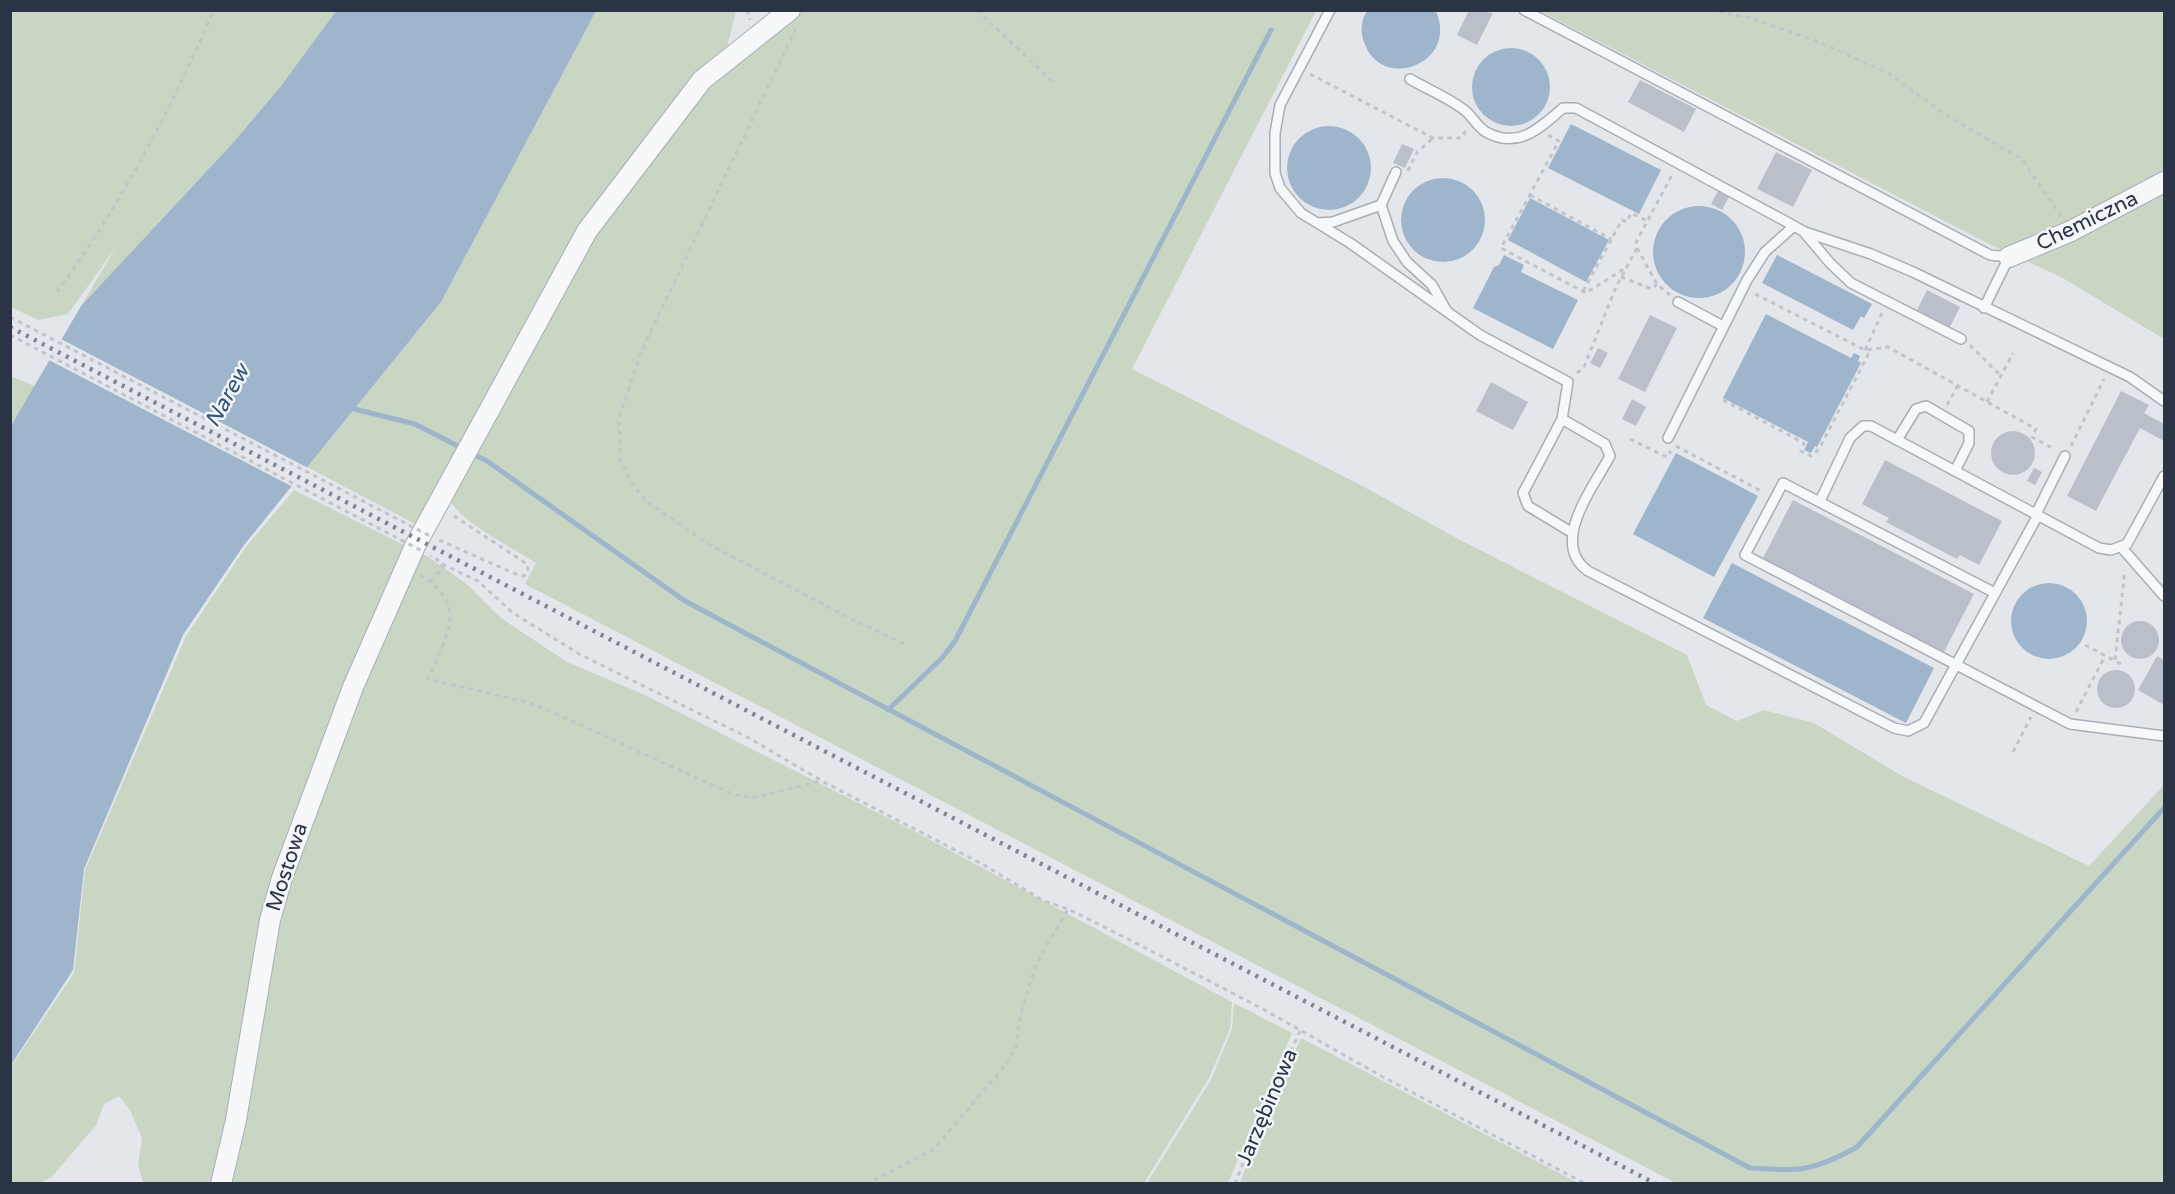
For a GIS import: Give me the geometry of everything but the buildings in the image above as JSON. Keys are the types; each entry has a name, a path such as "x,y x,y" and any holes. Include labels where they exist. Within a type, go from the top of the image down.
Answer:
{"street":[{"name":"Mostowa","path":"221,1184 236,1120 270,920 282,878 353,687 436,505 587,231 636,163 702,80 795,15"},
{"name":"Chemiczna","path":"2009,256 2071,231 2164,182"}],"lane":[{"path":"1330,10 1280,105 1275,133 1275,173 1280,188 1288,201 1300,213 1318,223 1480,335 1568,382 1562,418 1523,493 1528,506 1570,532"},
{"path":"1524,10 1990,255 2009,256 1984,308"},
{"path":"1410,79 1461,107 1486,132 1507,138 1528,136 1563,108 1576,108 1803,231 1871,254 2130,377 2164,401"},
{"path":"1396,172 1381,205 1393,241 1407,262 1432,285 1448,312"},
{"path":"1318,223 1334,222 1381,205"},
{"path":"1668,438 1742,288 1765,252 1794,226"},
{"path":"1803,231 1830,263 1851,283 1961,339"},
{"path":"1678,302 1723,326"},
{"path":"1897,440 1916,409 1926,406 1969,431 1969,443 1955,471"},
{"path":"1562,418 1605,444 1610,456 1570,532 1572,553 1578,563 1588,571 1900,731 1915,729 1924,723 2066,456"},
{"path":"1820,501 1856,431 1863,426 1871,426 2099,548 2111,550 2122,548 2127,544 2164,476"},
{"path":"1995,593 1783,483 1745,555 2070,724 2164,736"},
{"path":"2122,548 2164,596"}],"path":[{"path":"57,292 98,235 185,76 214,10"},
{"path":"977,10 1053,82"},
{"path":"1710,10 1751,18 1771,25 1821,43 1888,73 1946,115 2022,159 2071,231"},
{"path":"795,15 641,352 620,418 620,459 630,482 646,501 710,545 853,620 905,644"},
{"path":"1298,68 1433,138 1462,138 1472,120"},
{"path":"1538,130 1559,141 1501,248 1586,293 1627,267"},
{"path":"1396,172 1406,174 1417,152 1433,138"},
{"path":"1678,302 1657,284 1636,242 1679,163"},
{"path":"1530,195 1611,239"},
{"path":"1583,291 1622,220 1627,222 1631,213 1647,221"},
{"path":"1568,382 1584,367 1621,277 1637,248"},
{"path":"1621,277 1652,289 1657,284"},
{"path":"1742,288 1865,350 1888,347 2036,429 2032,437 2066,456 2110,367"},
{"path":"1865,350 1888,302"},
{"path":"10,317 432,537 518,575 524,576 528,571 527,564 515,555 436,505"},
{"path":"10,335 478,581 513,613 581,655 749,738 822,781 974,860 1044,901 1068,909 1300,1030 1586,1184"},
{"path":"1961,339 2001,376"},
{"path":"1723,400 1804,443 1801,451 1811,456 1819,449 1870,351"},
{"path":"1987,402 2013,353"},
{"path":"1942,415 1958,385"},
{"path":"1630,439 1667,458 1674,445 1775,498"},
{"path":"2115,660 2124,572 2132,561"},
{"path":"430,581 442,570 442,564"},
{"path":"406,567 430,581 449,602 450,624 428,679 534,704 730,793 753,798 822,781"},
{"path":"2085,645 2124,664"},
{"path":"2070,724 2106,656"},
{"path":"2013,752 2036,707"},
{"path":"866,1184 933,1150 1004,1067 1016,1048 1020,1017 1036,964 1068,909"},
{"name":"Jarzębinowa","path":"1235,1184 1256,1129 1300,1030"}],"green space":[{"path":"11,11 336,11 281,86 231,145 81,306 116,247 68,314 38,320 11,307"},
{"path":"596,11 736,11 726,51 705,91 785,28 794,11 1316,11 1132,369 1687,655 1706,705 1737,721 1764,710 1814,723 1904,777 2089,866 2164,785 2164,1183 1676,1183 525,584 536,563 475,525 463,516 450,499 417,525 307,467 441,302"},
{"path":"1540,11 2164,11 2164,339 2061,277 1989,244"},
{"path":"11,376 35,386 11,427"},
{"path":"294,490 430,558 468,585 501,618 567,662 645,695 910,829 1232,1002 1230,1029 1209,1078 1144,1183 143,1183 138,1165 142,1138 130,1110 119,1096 104,1104 96,1125 52,1177 39,1183 11,1183 10,1068 74,973 85,870 186,636 246,547"},
{"path":"1234,1003 1292,1033 1228,1183 1147,1183 1211,1080 1232,1029"},
{"path":"1301,1038 1578,1183 1240,1183 1258,1134"}],"water":[{"name":"Narew","path":"336,11 596,11 441,302 244,545 183,635 84,869 73,970 11,1065 11,426 81,306 231,145 281,86"},
{"path":"1367,11 1436,11 1440,30 1437,45 1428,58 1415,66 1400,69 1386,66 1373,57 1364,42 1362,26"},
{"path":"1503,48 1519,48 1533,54 1544,65 1550,79 1550,95 1544,109 1533,120 1519,126 1503,126 1489,120 1478,109 1472,95 1472,79 1478,65 1489,54"},
{"path":"1571,124 1661,170 1639,214 1548,168"},
{"path":"1329,126 1352,133 1364,145 1371,168 1364,191 1352,203 1329,210 1306,203 1294,191 1287,168 1294,145 1306,133"},
{"path":"1443,178 1466,185 1478,197 1485,220 1478,243 1466,255 1443,262 1420,255 1408,243 1401,220 1408,197 1420,185"},
{"path":"1530,198 1609,240 1586,282 1508,240"},
{"path":"1699,206 1717,210 1731,220 1741,234 1745,252 1741,270 1731,284 1717,294 1699,298 1681,294 1667,284 1657,270 1653,252 1657,234 1667,220 1681,210"},
{"path":"1504,255 1524,265 1521,272 1578,300 1553,349 1473,308 1494,267 1499,265"},
{"path":"1777,255 1872,304 1864,318 1861,316 1853,330 1762,283"},
{"path":"1766,314 1851,358 1854,353 1860,356 1858,361 1861,363 1817,447 1815,446 1811,453 1804,450 1808,442 1723,398"},
{"path":"1676,453 1758,496 1714,577 1633,534"},
{"path":"1732,563 1934,668 1906,723 1703,618"},
{"path":"2049,583 2064,586 2076,594 2084,606 2087,621 2084,636 2076,648 2064,656 2049,659 2034,656 2022,648 2014,636 2011,621 2014,606 2022,594 2034,586"}],"pier":[{"path":"59,338 310,469 295,488 47,359"}],"waterway":[{"path":"888,710 942,658 955,641 1271,30"},
{"path":"350,408 415,424 487,461 685,601 1750,1168 1781,1170 1805,1168 1828,1161 1857,1147 2164,808"}],"railway":[{"path":"10,327 1656,1184"}]}
